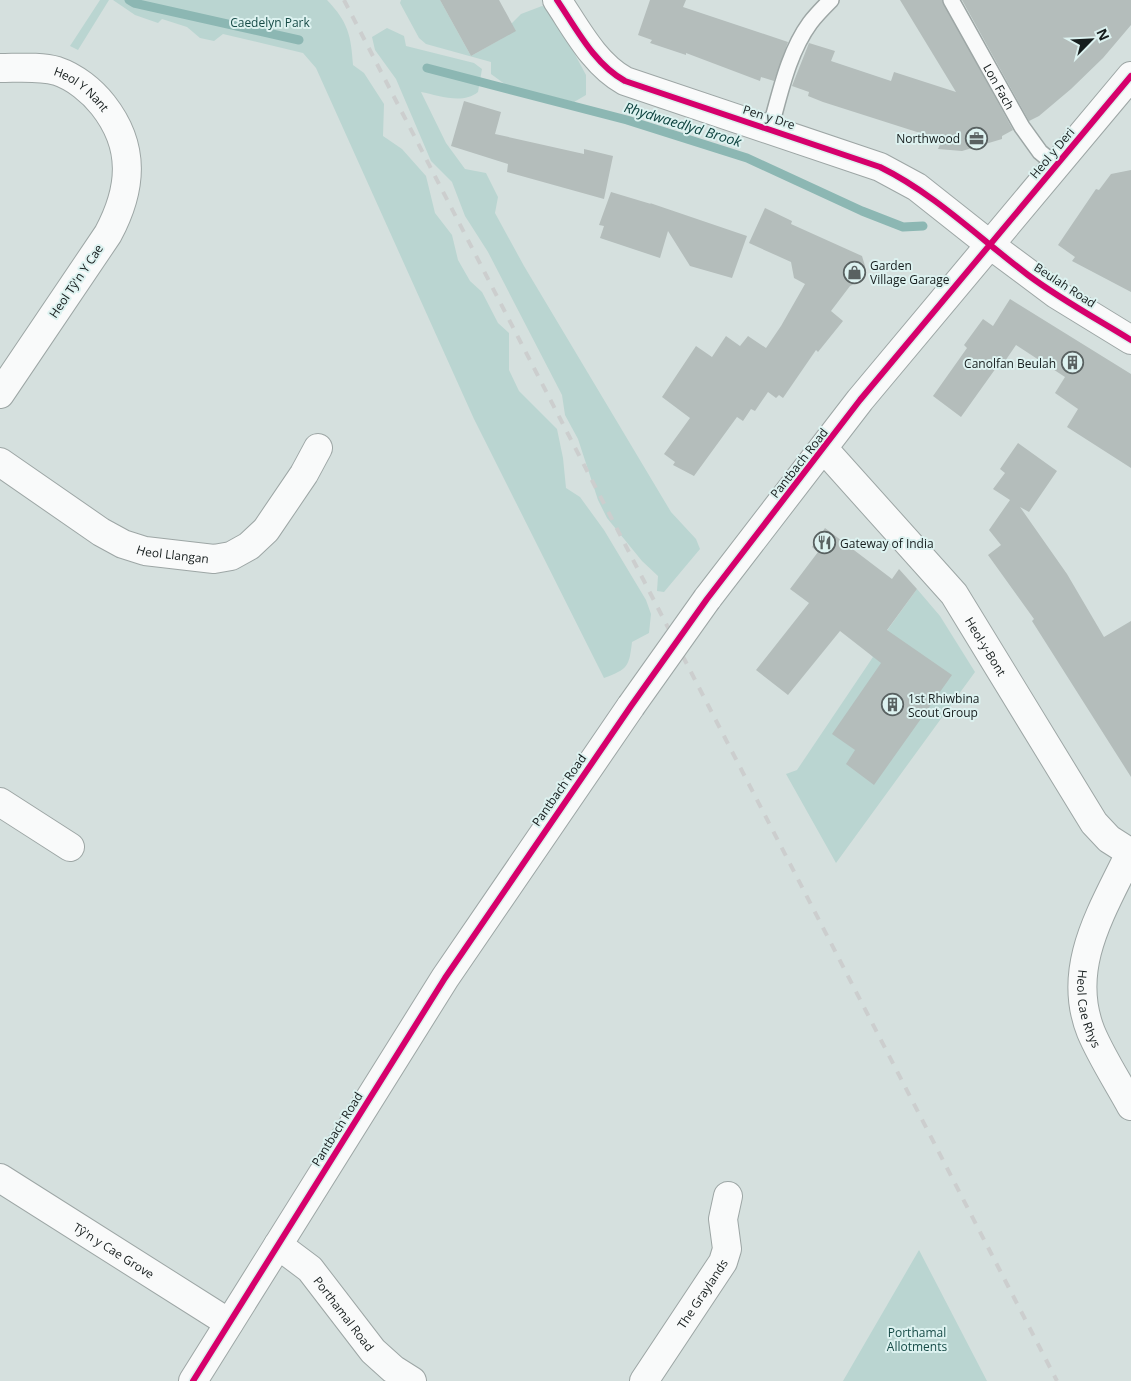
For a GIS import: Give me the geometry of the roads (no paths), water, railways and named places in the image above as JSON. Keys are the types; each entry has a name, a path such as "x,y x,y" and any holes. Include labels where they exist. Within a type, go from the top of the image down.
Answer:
{"street":[{"name":"Pen y Dre","path":"556,0 598,60 612,74 625,81 880,167 902,177 947,209 989,244"},
{"name":"Heol Y Nant","path":"0,68 38,68 57,71 78,82 96,97 113,118 123,138 127,159"},
{"name":"Heol y Deri","path":"989,244 1057,166 1131,76"},
{"name":"Heol Tŷ'n Y Cae","path":"0,394 108,234 120,212 126,185 127,159"},
{"name":"Beulah Road","path":"989,244 1049,289 1131,340"},
{"name":"Pantbach Road","path":"193,1381 445,978 631,706 707,599 860,400 989,244"},
{"name":"Heol Llangan","path":"0,462 102,532 123,544 146,551 214,558 231,556 249,546 266,530 304,474 318,448"},
{"name":"Heol-y-Bont","path":"824,449 954,594 1094,823 1109,839 1131,853"},
{"path":"0,802 70,847"},
{"name":"Heol Cae Rhys","path":"1131,853 1089,940 1081,972 1083,1002 1091,1032 1131,1106"},
{"name":"Tŷ'n y Cae Grove","path":"0,1178 229,1323"},
{"name":"The Graylands","path":"644,1381 723,1262 727,1249 723,1219 728,1196"},
{"name":"Porthamal Road","path":"278,1245 310,1269 373,1351 393,1369 412,1381"}],"lane":[{"path":"770,129 783,85 801,38 811,22 832,0"},
{"name":"Lon Fach","path":"951,0 1022,127 1040,152 1057,166"}],"waterway":[{"name":"Rhydwaedlyd Brook","path":"129,0 134,3 299,40"},
{"name":"Rhydwaedlyd Brook","path":"427,68 627,120 747,158 862,211 903,227 923,226"}],"railway":[{"path":"344,0 1057,1381"}],"place":[{"name":"Northwood","path":"976,138"},
{"name":"Garden Village Garage","path":"854,272"},
{"name":"Canolfan Beulah","path":"1072,363"},
{"name":"Gateway of India","path":"824,543"},
{"name":"1st Rhiwbina Scout Group","path":"892,705"}],"park label":[{"name":"Caedelyn Park","path":"270,22"},
{"name":"Porthamal Allotments","path":"917,1339"}]}
